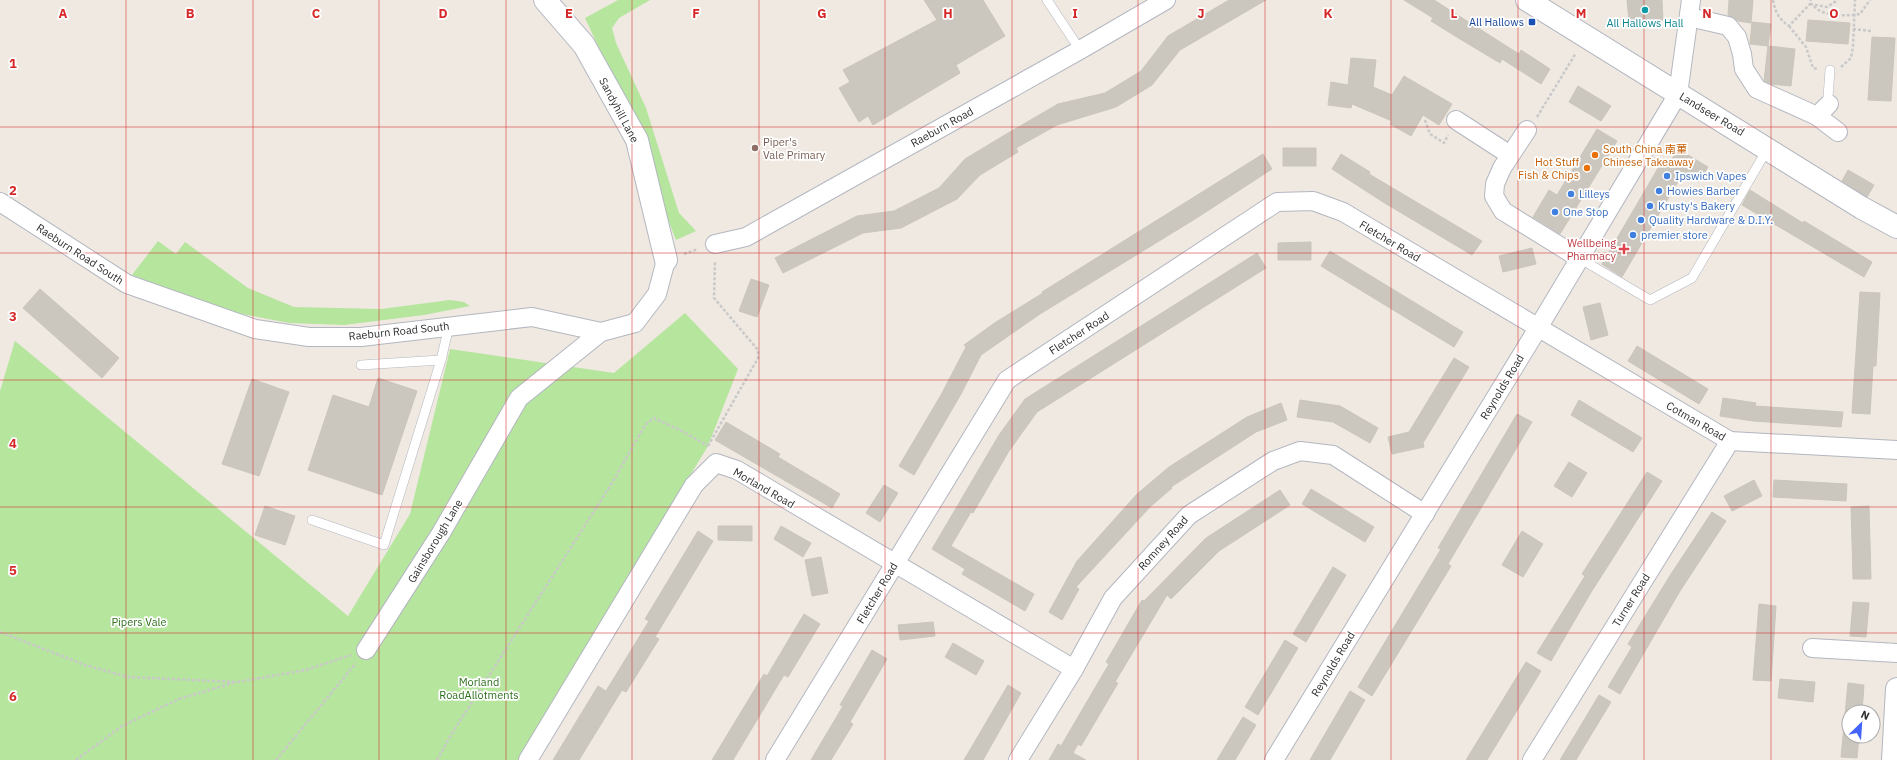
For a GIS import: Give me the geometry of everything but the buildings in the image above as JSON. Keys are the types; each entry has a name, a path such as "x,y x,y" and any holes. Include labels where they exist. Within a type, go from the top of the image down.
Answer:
{"street":[{"name":"Sandyhill Lane","path":"546,0 584,44 637,140 666,260"},
{"name":"Raeburn Road","path":"715,244 746,237 1080,50 1166,0"},
{"name":"Landseer Road","path":"1527,0 1768,148 1862,208 1897,227"},
{"name":"Reynolds Road","path":"1274,760 1538,328 1678,94 1690,8"},
{"path":"1690,8 1728,26 1737,37 1742,54 1744,69 1757,89 1823,110 1838,132"},
{"path":"1456,120 1510,155"},
{"path":"1527,130 1510,155 1495,184 1494,196 1503,211 1579,258"},
{"name":"Fletcher Road","path":"775,760 1007,380 1277,202 1313,201 1343,212 1538,328"},
{"name":"Raeburn Road South","path":"0,202 127,284 254,329 309,337 361,337 532,317 601,332 635,323 657,294 666,260"},
{"name":"Cotman Road","path":"1538,328 1730,441 1897,450"},
{"name":"Gainsborough Lane","path":"366,650 441,533 519,398 601,332"},
{"name":"Turner Road","path":"1532,760 1730,441"},
{"name":"Romney Road","path":"1018,760 1074,669 1113,598 1189,514 1273,461 1300,451 1333,455 1425,514"},
{"path":"528,760 694,485 716,463"},
{"name":"Morland Road","path":"716,463 736,470 1074,669"},
{"path":"1812,648 1897,653"},
{"path":"1893,760 1897,689"}],"lane":[{"path":"1047,0 1080,50"},
{"path":"1823,110 1828,97 1830,70"},
{"path":"1579,258 1650,300 1692,278 1768,148"},
{"path":"312,520 384,545 441,360 449,326"},
{"path":"361,365 441,360"}],"path":[{"path":"1773,0 1775,11 1806,47 1813,68 1836,71 1850,58 1853,47 1853,15 1855,0"},
{"path":"1789,26 1810,4 1811,0"},
{"path":"1814,6 1827,7 1838,0"},
{"path":"1810,4 1817,9 1834,15 1853,15 1860,14 1870,0"},
{"path":"1853,30 1871,31"},
{"path":"1527,130 1536,118 1586,35"},
{"path":"1425,120 1430,134 1444,143 1456,120"},
{"path":"666,260 715,244 714,298 758,350 758,358 708,446"},
{"path":"437,760 455,729 612,483 645,426 654,418 680,430 708,446 716,463"},
{"path":"0,632 85,666 128,677 237,682"},
{"path":"76,760 122,726 179,699 237,682 306,670 366,650"},
{"path":"276,760 366,650"}],"green space":[{"path":"618,0 650,0 619,18 612,28 616,43 646,108 679,213 696,231 676,240 642,153 624,101 585,18"},
{"path":"158,241 176,254 185,242 248,288 294,307 381,309 450,300 464,302 470,306 424,315 344,325 289,323 211,308 132,275"},
{"name":"Pipers Vale","path":"685,313 738,369 708,446 518,760 0,760 0,391 15,341 348,616 410,514 450,349 614,373"}],"place":[{"name":"All Hallows Hall","path":"1645,10"},
{"name":"All Hallows","path":"1532,22"},
{"name":"Piper's Vale Primary","path":"755,148"},
{"name":"South China 南菫 Chinese Takeaway","path":"1595,155"},
{"name":"Hot Stuff Fish & Chips","path":"1587,168"},
{"name":"Ipswich Vapes","path":"1667,176"},
{"name":"Howies Barber","path":"1659,191"},
{"name":"Lilleys","path":"1571,194"},
{"name":"Krusty's Bakery","path":"1650,206"},
{"name":"One Stop","path":"1555,212"},
{"name":"Quality Hardware & D.I.Y.","path":"1641,220"},
{"name":"premier store","path":"1633,235"},
{"name":"Wellbeing Pharmacy","path":"1624,249"}],"park label":[{"name":"Morland RoadAllotments","path":"479,688"}]}
